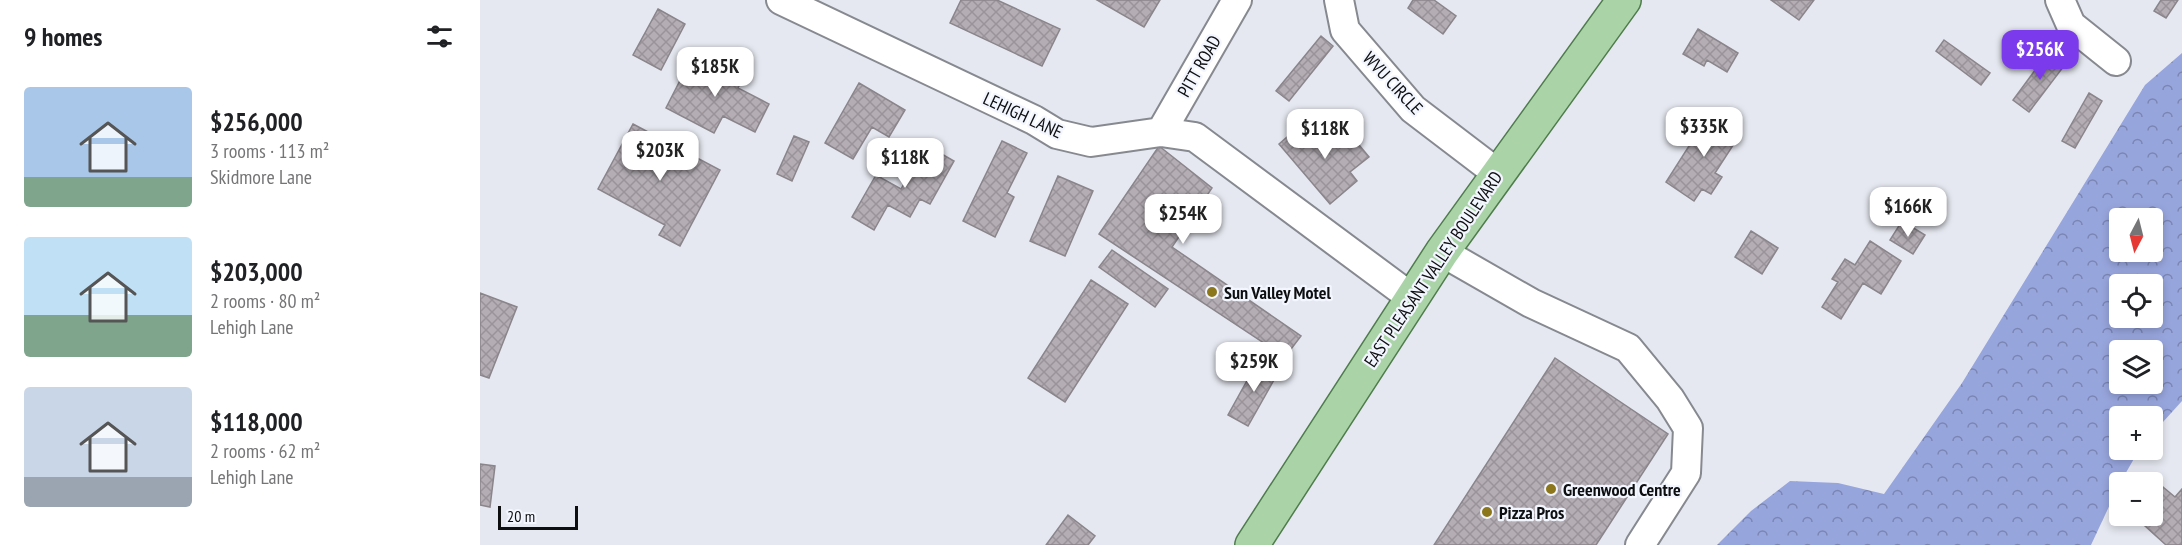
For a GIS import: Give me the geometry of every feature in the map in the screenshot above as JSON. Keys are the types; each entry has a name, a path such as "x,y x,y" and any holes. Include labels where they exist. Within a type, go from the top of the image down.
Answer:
{"main road":[{"name":"EAST PLEASANT VALLEY BOULEVARD","path":"1252,545 1442,252 1624,0"}],"street":[{"name":"LEHIGH LANE","path":"781,0 1034,120 1057,134 1091,142 1161,132 1195,137 1412,298"},
{"name":"PITT ROAD","path":"1161,132 1237,0"},
{"name":"WVU CIRCLE","path":"1339,0 1344,30 1413,109 1497,173"},
{"path":"2060,0 2071,25 2116,60"},
{"path":"1442,252 1531,303 1628,348 1671,399 1688,428 1686,472 1640,545"}],"green space":[{"path":"2182,53 2182,401 2163,422 2163,406 2109,406 2109,460 2133,460 2126,472 2109,472 2109,507 2091,545 1717,545 1751,511 1790,481 1838,483 1884,494 1962,383 2145,85"}],"building":[{"path":"961,0 997,0 1060,29 1042,66 950,23"},
{"path":"1097,0 1160,0 1144,27"},
{"path":"1413,0 1434,0 1456,16 1443,34 1408,8"},
{"path":"1771,0 1814,0 1799,20"},
{"path":"2161,0 2178,0 2166,18 2154,11"},
{"path":"658,9 685,24 661,70 633,55"},
{"path":"1698,29 1738,53 1727,72 1707,60 1704,66 1683,54"},
{"path":"1321,36 1333,46 1289,101 1276,91"},
{"path":"1944,40 1990,73 1981,85 1936,51"},
{"path":"2050,50 2067,62 2029,112 2013,100"},
{"path":"693,55 742,80 738,88 769,104 755,132 723,116 714,133 666,108"},
{"path":"859,83 905,110 889,137 872,127 853,159 825,143"},
{"path":"2089,93 2102,101 2075,148 2062,141"},
{"path":"1710,113 1741,133 1715,173 1722,177 1711,194 1702,189 1694,201 1666,182"},
{"path":"1304,122 1324,145 1345,128 1369,157 1350,172 1357,181 1330,204 1279,144"},
{"path":"633,124 720,170 680,246 659,235 665,225 598,189"},
{"path":"794,136 809,142 792,181 777,174"},
{"path":"1002,141 1027,153 1007,193 1014,197 995,237 963,221"},
{"path":"926,145 954,161 930,204 920,199 910,217 888,205 874,230 852,217 876,175 901,189"},
{"name":"Sun Valley Motel","path":"1159,146 1212,188 1172,247 1301,336 1285,357 1099,234"},
{"path":"1058,176 1093,191 1065,256 1030,241"},
{"path":"1902,221 1925,235 1913,254 1890,240"},
{"path":"1751,231 1778,248 1762,274 1735,257"},
{"path":"1870,241 1901,261 1881,294 1863,283 1841,319 1822,307 1838,282 1832,279 1845,259 1855,265"},
{"path":"1112,250 1168,289 1155,307 1099,267"},
{"path":"1091,280 1128,304 1065,402 1028,378"},
{"path":"480,293 517,307 489,378 480,375"},
{"name":"Greenwood Centre","path":"1555,358 1668,434 1596,545 1434,545"},
{"path":"1259,359 1279,371 1248,426 1228,415"},
{"path":"480,464 495,466 490,507 480,505"},
{"path":"2163,487 2175,497 2182,489 2182,545 2166,545 2145,526 2163,526"},
{"path":"1068,515 1095,536 1088,545 1046,545"}],"place":[{"name":"Sun Valley Motel","path":"1212,292"},
{"name":"Greenwood Centre","path":"1551,489"},
{"name":"Pizza Pros","path":"1487,512"}]}
